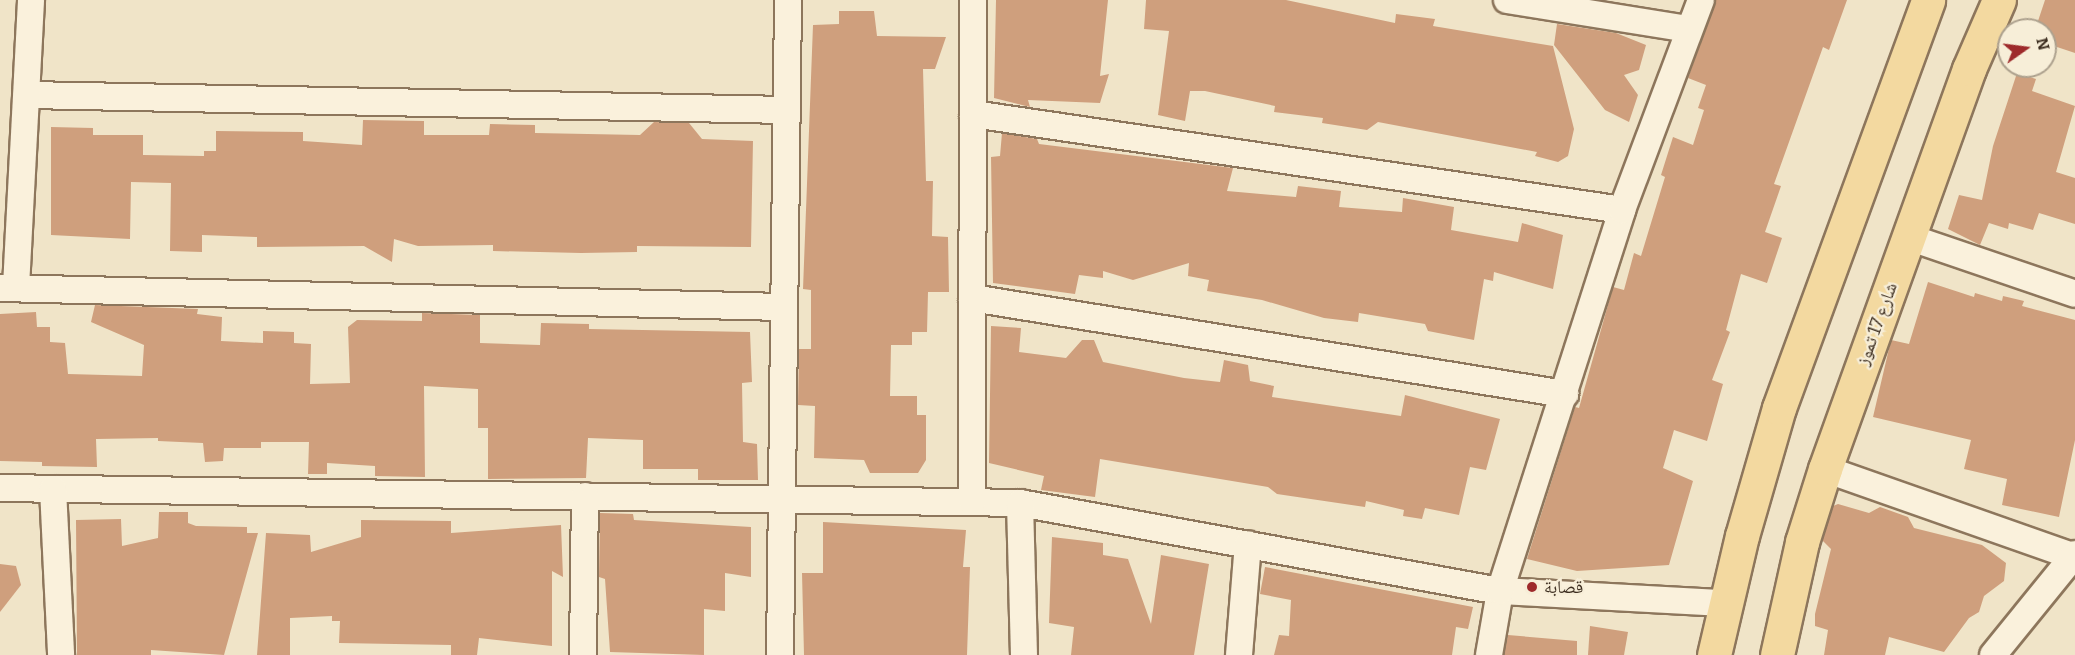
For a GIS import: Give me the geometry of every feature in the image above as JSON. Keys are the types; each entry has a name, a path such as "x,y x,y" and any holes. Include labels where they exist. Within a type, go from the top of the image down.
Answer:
{"main road":[{"path":"1714,655 1725,603 1779,408 1928,0"},
{"name":"شارع 17 تموز","path":"1777,655 1802,542 1825,469 1969,69 1999,0"}],"street":[{"path":"31,0 27,95 8,288 784,307"},
{"path":"780,655 788,0"},
{"path":"972,501 973,0"},
{"path":"1507,0 1688,28"},
{"path":"1489,655 1500,591 1565,394 1622,210 1688,28 1701,0"},
{"path":"27,95 786,110"},
{"path":"973,114 1622,210"},
{"path":"1908,237 2075,294"},
{"path":"972,298 1565,394"},
{"path":"1825,469 2074,555 1993,655"},
{"path":"0,488 1020,503 1500,591 1725,603"},
{"path":"53,489 61,655"},
{"path":"583,655 585,496"},
{"path":"1020,503 1024,655"},
{"path":"1239,655 1248,544"}],"building":[{"path":"996,0 1108,0 1100,76 1109,74 1100,103 1028,100 1030,107 994,98"},
{"path":"1146,0 1286,0 1395,23 1396,14 1435,19 1433,26 1553,46 1574,129 1568,156 1558,162 1535,156 1537,152 1378,122 1367,130 1322,123 1323,118 1274,112 1275,106 1205,91 1190,91 1185,121 1158,115 1169,31 1144,29"},
{"path":"1716,0 1847,0 1829,50 1823,47 1774,184 1781,186 1765,232 1782,238 1767,283 1741,274 1726,330 1730,332 1712,380 1723,384 1707,441 1674,430 1663,468 1693,481 1669,565 1577,571 1527,559 1575,407 1579,408 1613,287 1624,290 1634,253 1641,256 1665,177 1661,175 1673,137 1693,145 1704,110 1698,108 1706,85 1688,78"},
{"path":"2045,0 2075,0 2075,53 2057,47 2057,18 2039,18"},
{"path":"839,11 874,11 877,36 946,37 935,69 923,69 926,181 933,181 932,236 948,237 949,292 928,292 927,332 912,332 912,345 891,345 890,396 917,396 917,415 926,415 926,460 918,473 870,473 864,460 814,458 815,406 798,405 799,349 811,349 811,290 803,289 813,25 839,24"},
{"path":"1557,24 1616,33 1646,45 1639,70 1624,75 1638,95 1629,122 1605,110 1554,45"},
{"path":"2015,78 2036,79 2032,91 2075,106 2056,172 2075,178 2075,224 2039,213 2033,230 2009,223 2008,229 1989,223 1980,245 1948,229 1959,195 1982,200 1993,146"},
{"path":"363,120 424,121 424,135 489,135 490,124 535,125 535,133 640,135 654,122 689,123 702,139 753,141 751,247 637,246 637,252 581,253 493,251 493,245 418,246 394,239 392,262 364,246 257,247 257,237 202,235 202,252 170,251 171,183 131,182 130,239 51,235 51,127 93,128 93,135 143,135 143,155 204,156 204,151 216,151 216,131 303,132 303,141 362,145"},
{"path":"1002,133 1037,139 1039,144 1233,168 1227,191 1296,197 1298,186 1341,191 1339,207 1402,212 1403,198 1454,207 1451,230 1518,242 1522,223 1563,235 1553,289 1494,272 1493,281 1484,279 1474,340 1428,331 1425,324 1359,313 1358,322 1324,318 1262,300 1207,291 1209,280 1188,276 1189,263 1133,280 1103,271 1103,278 1079,275 1075,294 993,283 991,157 1000,156"},
{"path":"1928,282 1974,297 1975,293 2002,301 2003,296 2024,301 2022,306 2075,320 2075,440 2059,517 2002,505 2007,479 1964,469 1971,440 1873,417 1891,340 1909,344"},
{"path":"95,305 198,309 197,314 222,317 221,341 263,343 263,331 294,332 294,343 311,344 310,384 350,383 348,327 357,320 422,321 422,313 480,315 480,343 540,345 541,323 589,324 589,329 750,332 752,382 742,383 743,442 757,444 758,480 698,480 698,469 643,469 643,440 588,438 586,478 488,479 488,428 478,428 478,389 424,386 425,477 375,476 375,466 327,463 327,474 308,474 309,442 261,442 261,448 224,448 223,461 205,462 203,443 158,441 158,438 96,439 97,467 42,466 42,462 0,461 0,314 36,312 37,327 50,327 50,342 65,343 68,374 142,376 144,345 91,322"},
{"path":"991,326 1021,328 1019,352 1066,358 1082,340 1094,340 1103,362 1184,378 1220,382 1224,360 1248,365 1250,381 1274,386 1272,397 1401,416 1405,395 1500,419 1486,470 1470,467 1459,515 1425,508 1422,519 1403,516 1404,510 1366,501 1365,507 1277,494 1268,487 1100,459 1095,497 1041,490 1044,476 989,463"},
{"path":"1838,504 1869,513 1880,507 1908,517 1914,528 1982,545 2006,563 2004,581 1984,596 1979,612 1969,618 1944,652 1889,637 1885,655 1824,655 1828,630 1815,626 1815,614 1831,549 1822,540 1833,506"},
{"path":"159,512 188,512 188,523 196,526 247,527 247,533 258,533 224,655 151,650 151,655 77,655 76,520 121,519 122,546 158,538"},
{"path":"600,513 633,514 634,520 751,527 751,577 725,573 725,611 704,609 704,655 610,652 605,579 599,577"},
{"path":"361,520 451,521 451,533 561,525 563,577 552,571 552,646 479,638 477,655 451,655 451,645 339,643 340,621 332,621 332,616 290,618 290,655 257,655 266,533 310,535 311,552 361,537"},
{"path":"823,522 966,530 963,567 970,567 967,655 804,655 802,573 823,573"},
{"path":"1052,537 1103,543 1103,555 1128,559 1151,624 1161,555 1209,564 1194,655 1071,655 1074,627 1049,623"},
{"path":"0,564 16,566 21,585 0,612"},
{"path":"1265,567 1473,607 1468,629 1456,627 1452,655 1274,655 1279,635 1289,636 1291,600 1260,594"},
{"path":"1590,626 1628,632 1624,655 1588,655"},
{"path":"1508,635 1577,641 1577,655 1504,655"}],"place":[{"name":"قصابة","path":"1532,587"}]}
